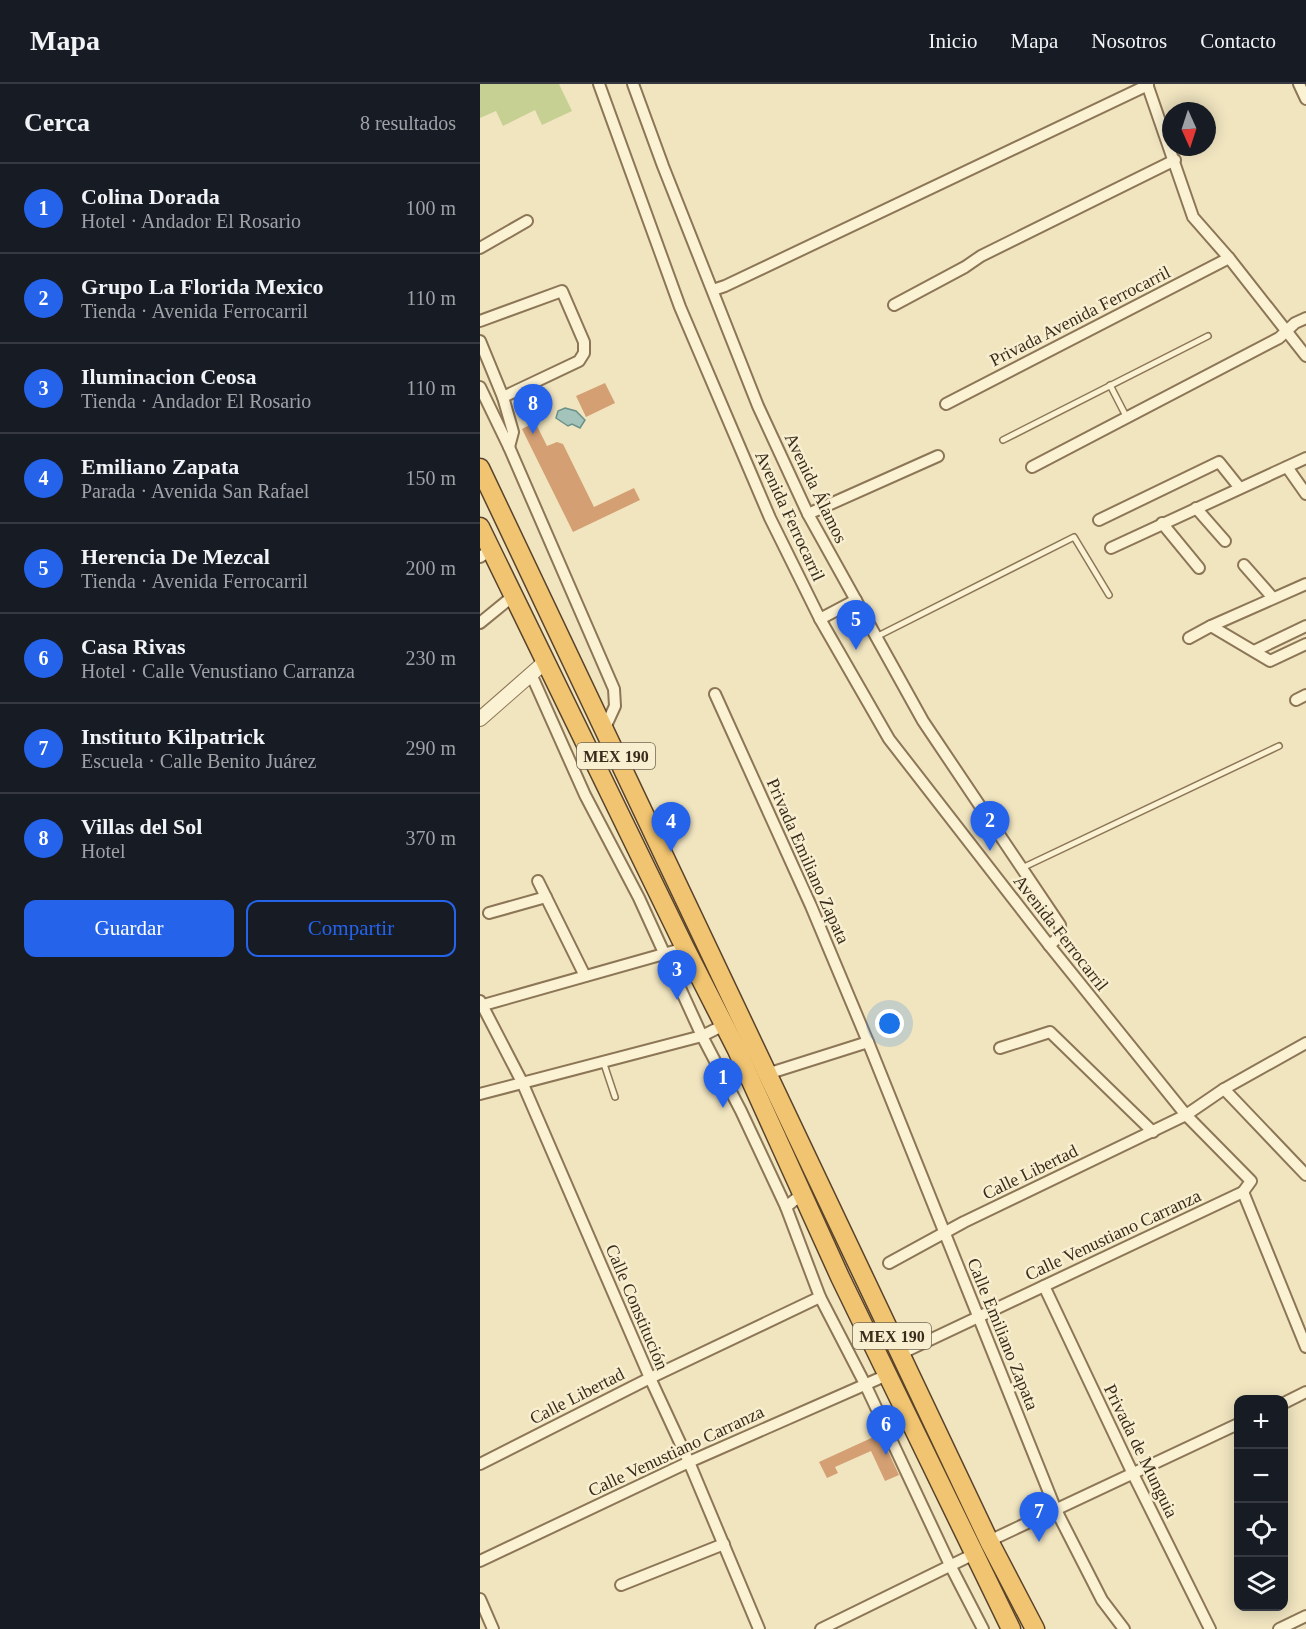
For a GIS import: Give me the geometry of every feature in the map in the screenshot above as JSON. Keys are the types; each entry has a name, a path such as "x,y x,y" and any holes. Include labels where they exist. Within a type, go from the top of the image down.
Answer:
{"highway":[{"name":"MEX 190","path":"480,468 989,1541 1035,1629"},
{"name":"MEX 190","path":"480,527 486,554 513,596 724,1025 887,1375 1011,1629"}],"street":[{"name":"Avenida Ferrocarril","path":"599,84 680,307 770,518 820,620 889,739 1049,945 1186,1115 1251,1181 1243,1191"},
{"name":"Avenida Álamos","path":"633,84 758,406 808,514 922,721 1060,925 1059,939 1049,945"},
{"path":"713,290 1148,84 1193,217 1229,258 1306,356"},
{"path":"1299,84 1306,99"},
{"path":"894,304 965,267 981,256 1175,160"},
{"path":"480,248 527,221"},
{"name":"Privada Avenida Ferrocarril","path":"946,404 1229,258"},
{"path":"480,321 562,291 584,342 584,353 579,360 503,397"},
{"path":"1032,467 1279,338 1295,323 1306,318"},
{"path":"480,341 503,397 513,432 509,447"},
{"path":"480,387 509,447 614,689 615,706 604,731"},
{"path":"808,514 938,456"},
{"path":"1111,548 1306,458"},
{"path":"1099,520 1219,462 1239,487"},
{"path":"1287,467 1306,494"},
{"path":"1196,508 1225,540"},
{"path":"1162,523 1199,568"},
{"path":"1244,566 1273,598"},
{"path":"1189,638 1306,584"},
{"path":"480,623 513,596"},
{"path":"820,620 856,600"},
{"path":"1211,626 1270,661 1306,644"},
{"path":"1254,651 1306,626"},
{"path":"480,719 545,662"},
{"path":"531,675 585,795 639,898 702,1036 786,1206 819,1297 865,1384 950,1565 983,1629"},
{"name":"Privada Emiliano Zapata","path":"715,694 811,906 868,1042"},
{"path":"538,881 585,976"},
{"path":"489,913 546,897"},
{"path":"481,1004 685,948"},
{"name":"Calle Constitución","path":"481,1004 522,1082 650,1378 689,1462 759,1629"},
{"path":"480,1094 702,1036 724,1025"},
{"path":"1000,1048 1050,1032 1153,1132"},
{"path":"766,1074 868,1042"},
{"name":"Calle Emiliano Zapata","path":"868,1042 1056,1510 1102,1600 1124,1629"},
{"name":"Calle Libertad","path":"889,1263 944,1233 1186,1115 1224,1089 1306,1043"},
{"path":"1224,1089 1306,1175"},
{"path":"1243,1191 1306,1347"},
{"name":"Calle Venustiano Carranza","path":"900,1354 1243,1191"},
{"path":"786,1206 802,1194"},
{"name":"Privada de Munguia","path":"1044,1286 1210,1629"},
{"name":"Calle Libertad","path":"480,1464 650,1378 819,1297"},
{"name":"Calle Venustiano Carranza","path":"480,1561 689,1462 887,1375"},
{"path":"1288,1401 1306,1392"},
{"path":"989,1541 1234,1426"},
{"path":"621,1585 724,1544"},
{"path":"822,1629 974,1554"},
{"path":"480,1599 494,1629"},
{"path":"1279,1629 1306,1616"}],"lane":[{"path":"1003,440 1208,336"},
{"path":"1110,385 1127,418"},
{"path":"876,637 1074,537 1109,595"},
{"path":"1025,873 1279,746"},
{"path":"603,1061 615,1096"}],"green space":[{"path":"480,84 559,84 572,111 542,125 535,110 503,126 496,111 480,118"}],"water":[{"path":"565,408 576,411 585,420 580,428 572,424 568,426 556,418 558,411"}],"building":[{"path":"605,383 615,403 586,417 576,396"},
{"path":"535,422 547,446 557,442 563,444 594,507 634,488 640,500 573,532 522,429"},
{"path":"880,1434 899,1475 885,1481 871,1451 835,1467 838,1473 827,1478 819,1462"}],"place":[{"name":"Villas del Sol","path":"533,434"},
{"name":"Herencia De Mezcal","path":"856,650"},
{"name":"Grupo La Florida Mexico","path":"990,851"},
{"name":"Emiliano Zapata","path":"671,852"},
{"name":"Iluminacion Ceosa","path":"677,1000"},
{"name":"Colina Dorada","path":"723,1108"},
{"name":"Casa Rivas","path":"886,1455"},
{"name":"Instituto Kilpatrick","path":"1039,1542"}]}
